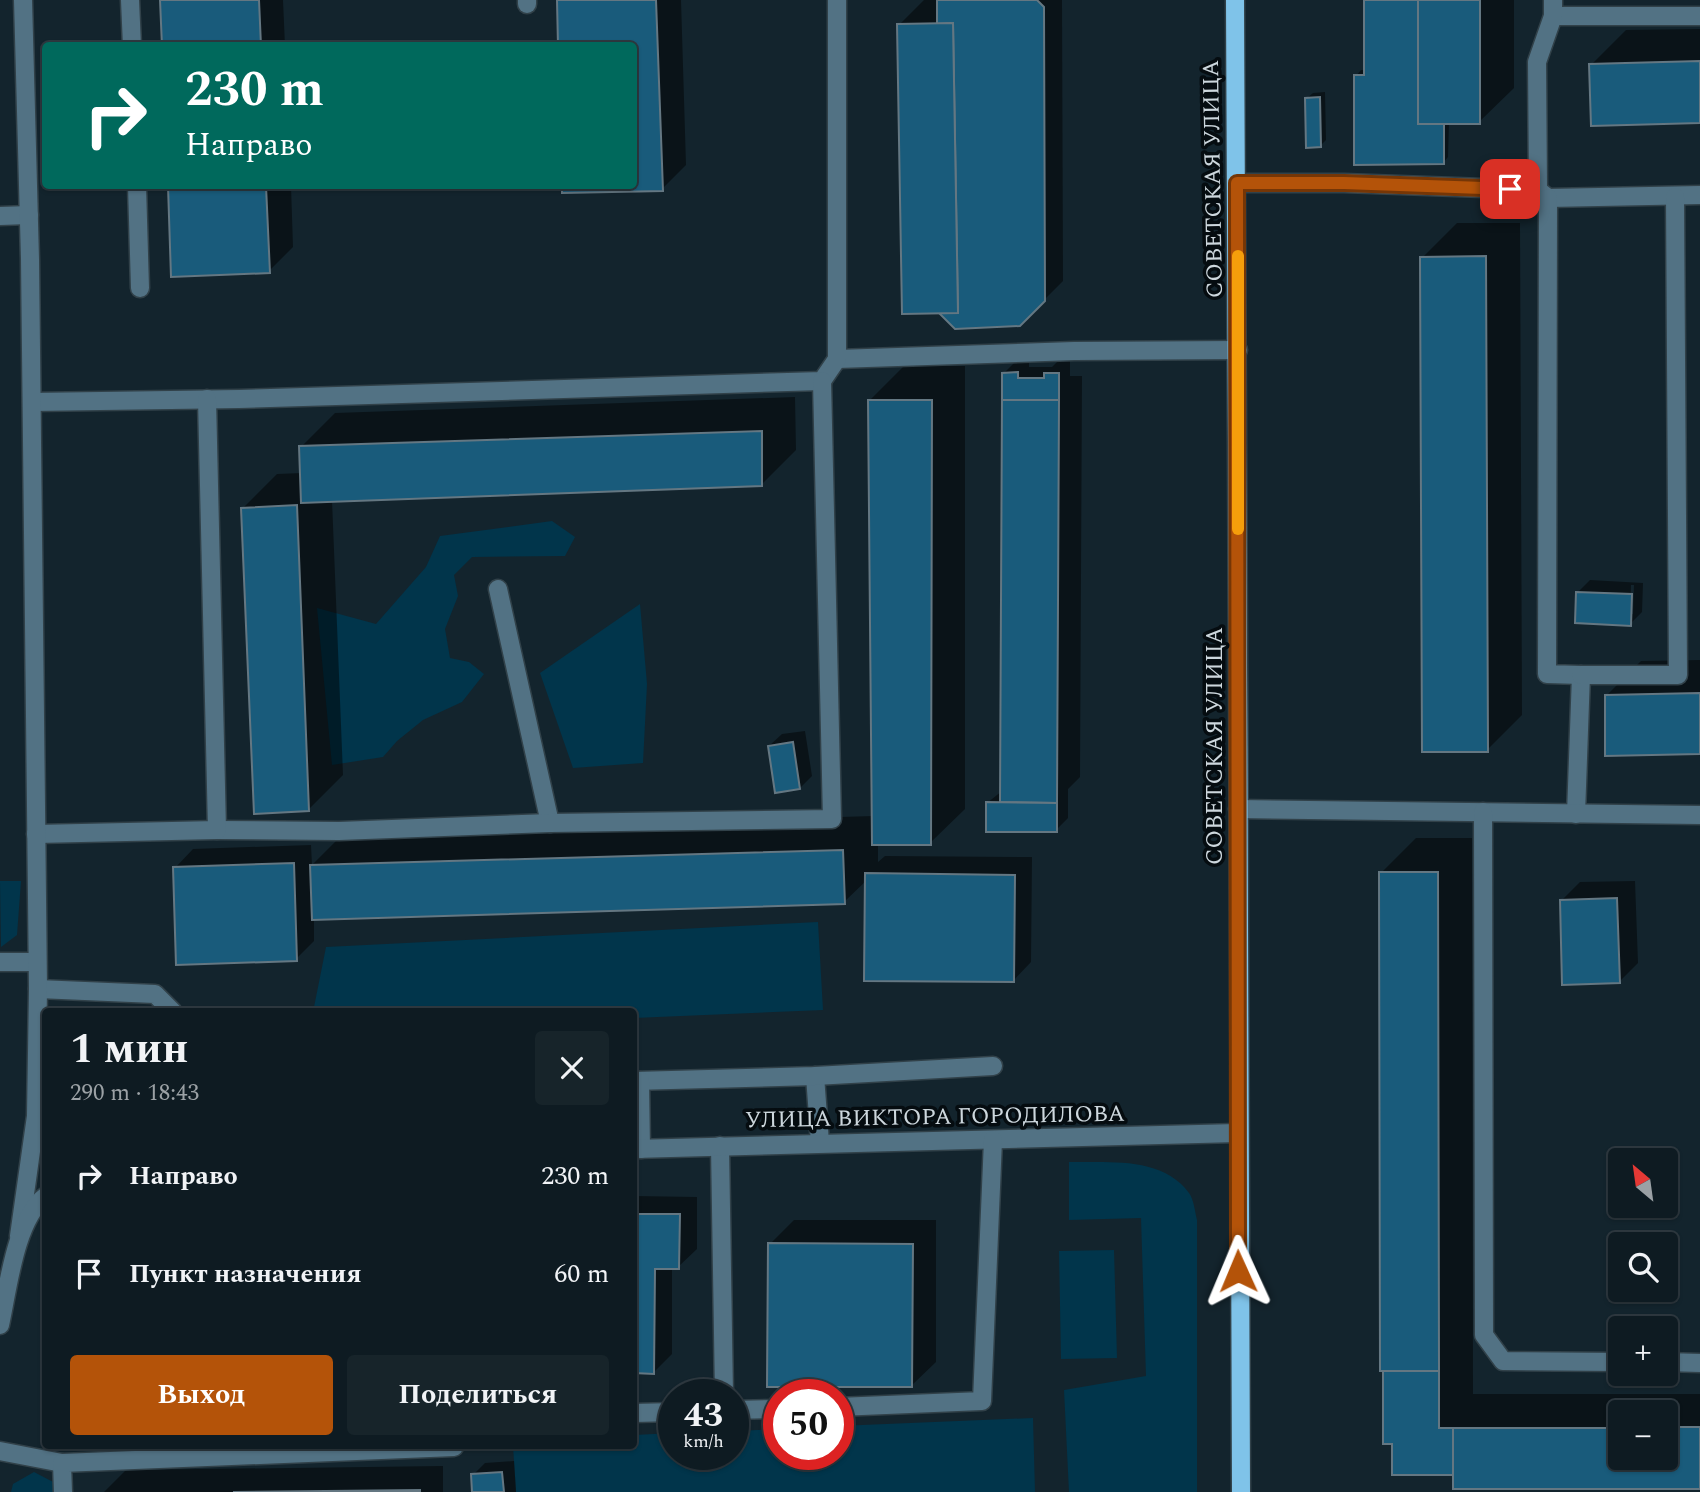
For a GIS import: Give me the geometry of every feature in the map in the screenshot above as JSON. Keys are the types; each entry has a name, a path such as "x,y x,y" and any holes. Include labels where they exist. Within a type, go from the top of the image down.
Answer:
{"main road":[{"name":"СОВЕТСКАЯ УЛИЦА","path":"1235,0 1238,350 1237,1133 1241,1492"}],"street":[{"path":"0,1325 19,1236 36,1116 38,989 32,402 23,0"},
{"path":"130,0 132,42"},
{"path":"36,834 216,830 339,831 550,823 832,820 822,381 837,359 836,0"},
{"path":"1675,197 1678,675 1547,674 1543,194 1537,62 1553,8 1700,16"},
{"path":"1237,183 1344,183 1543,194 1675,197 1700,195"},
{"path":"136,189 140,288"},
{"path":"0,216 29,215"},
{"path":"837,359 1074,351 1238,350"},
{"path":"32,402 822,381"},
{"path":"207,399 216,830"},
{"path":"498,589 550,823"},
{"path":"1576,814 1581,675"},
{"path":"1238,809 1700,816"},
{"path":"1483,812 1485,1335 1503,1361 1608,1362"},
{"path":"0,962 37,961"},
{"path":"38,989 155,993 169,1008"},
{"path":"637,1149 637,1081 816,1076 993,1066"},
{"path":"816,1076 820,1143"},
{"name":"УЛИЦА ВИКТОРА ГОРОДИЛОВА","path":"637,1149 1237,1133"},
{"path":"854,1406 982,1401 993,1140"},
{"path":"720,1146 724,1379"},
{"path":"19,1236 42,1199"},
{"path":"1678,1362 1700,1363"},
{"path":"637,1413 658,1412"},
{"path":"0,1451 62,1463 405,1449"},
{"path":"62,1463 63,1492"}],"shaded area":[{"path":"552,521 575,537 565,556 472,557 454,575 458,596 445,629 450,658 469,662 484,674 462,702 423,720 397,741 383,757 332,765 317,608 376,624 426,567 440,536"},
{"path":"640,604 647,684 643,763 573,768 540,673"},
{"path":"0,881 21,881 17,935 1,947"},
{"path":"818,922 823,1010 637,1018 637,1008 314,1007 326,947"},
{"path":"1069,1162 1117,1162 1150,1167 1178,1181 1192,1199 1197,1220 1197,1492 1069,1492 1064,1390 1146,1376 1141,1218 1069,1220"},
{"path":"1114,1250 1117,1358 1061,1359 1059,1251"},
{"path":"1033,1418 1035,1492 516,1492 513,1449 637,1449 637,1435 658,1434 658,1470 749,1470 749,1430 763,1430 763,1470 854,1470 854,1425"},
{"path":"34,1472 57,1484 57,1492 11,1492 13,1484"}],"building":[{"path":"160,0 259,0 261,42 162,42"},
{"path":"557,0 656,0 663,191 562,193 562,189 637,189 637,42 558,42"},
{"path":"937,0 1037,0 1044,7 1045,301 1020,326 955,329 939,313 958,313 953,23 937,24"},
{"path":"1364,0 1418,0 1418,124 1444,124 1444,164 1354,165 1354,75 1364,75"},
{"path":"1418,0 1480,0 1480,124 1418,124"},
{"path":"953,23 958,313 902,314 897,24"},
{"path":"1700,61 1700,123 1591,126 1589,64"},
{"path":"1320,97 1321,147 1306,148 1305,98"},
{"path":"168,189 266,189 270,273 171,277"},
{"path":"1486,256 1488,752 1422,752 1420,257"},
{"path":"1018,372 1018,378 1044,378 1044,373 1059,373 1059,400 1002,400 1002,373"},
{"path":"868,400 932,400 931,845 872,845"},
{"path":"1002,400 1059,400 1057,803 1000,802"},
{"path":"762,431 762,486 301,503 299,446"},
{"path":"297,505 309,811 254,814 241,508"},
{"path":"1576,592 1632,594 1631,626 1575,623"},
{"path":"1700,693 1700,754 1605,756 1605,695"},
{"path":"793,742 800,789 775,793 768,746"},
{"path":"986,802 1057,803 1057,832 986,832"},
{"path":"843,850 845,904 312,920 310,865"},
{"path":"294,863 297,961 176,965 173,867"},
{"path":"1379,872 1438,872 1439,1371 1380,1371"},
{"path":"865,873 1015,875 1014,982 864,981"},
{"path":"1617,898 1620,983 1562,985 1560,900"},
{"path":"637,1214 680,1214 679,1269 655,1269 654,1374 637,1373"},
{"path":"768,1243 913,1244 912,1387 854,1387 854,1379 767,1379"},
{"path":"1383,1371 1439,1371 1439,1428 1453,1428 1453,1475 1392,1475 1392,1444 1383,1444"},
{"path":"1678,1427 1700,1427 1700,1489 1453,1489 1453,1428 1608,1428 1608,1470 1678,1470"},
{"path":"502,1472 504,1492 472,1492 471,1474"},
{"path":"420,1490 420,1492 233,1492"}],"slow traffic":[{"path":"1238,256 1238,529"}],"route":[{"path":"1238,1271 1237,183 1344,183 1510,189"}]}
